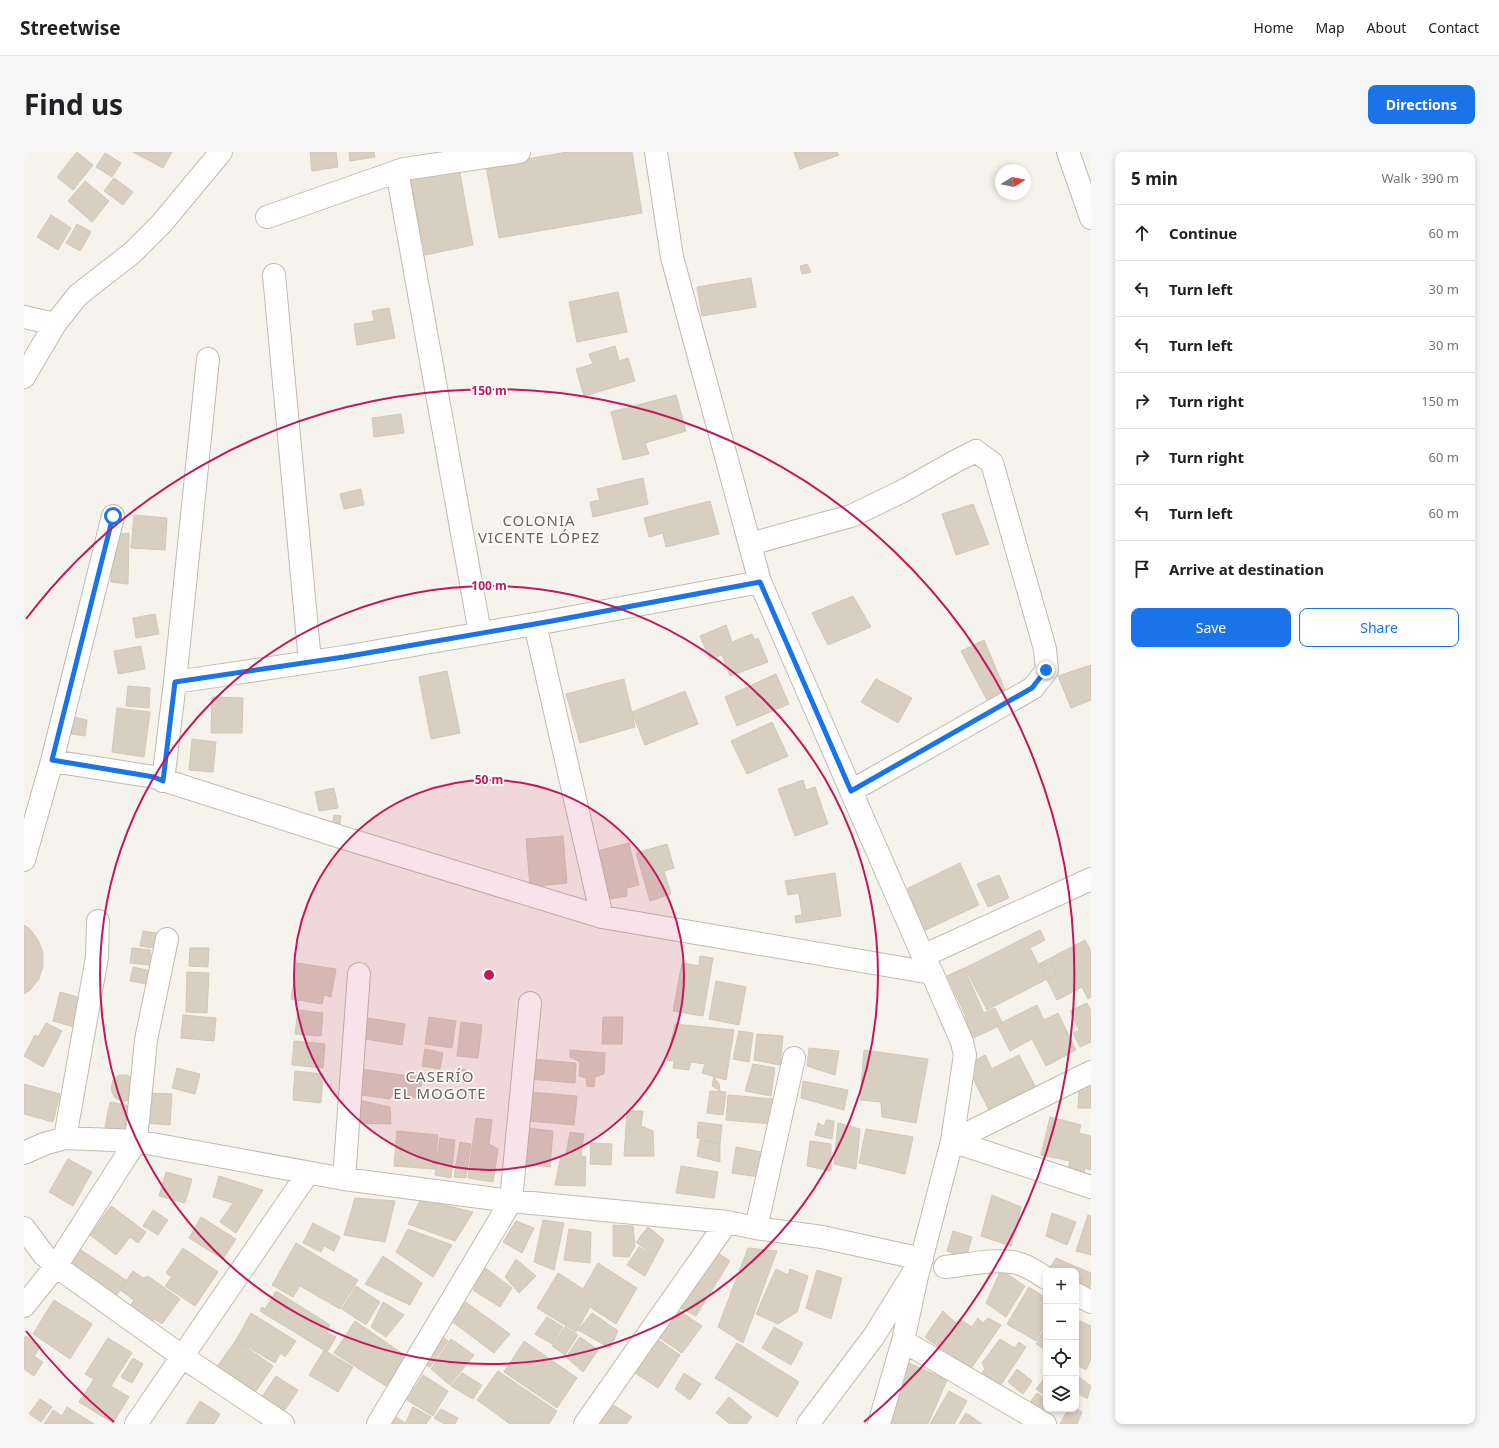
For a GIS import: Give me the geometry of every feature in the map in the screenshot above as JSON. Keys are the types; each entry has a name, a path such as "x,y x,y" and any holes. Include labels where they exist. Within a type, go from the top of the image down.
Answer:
{"street":[{"path":"24,377 55,324 78,295 132,253 162,223 220,152"},
{"path":"267,217 404,169 519,152"},
{"path":"656,152 672,257 760,582 962,1042 965,1055 952,1141 903,1341 879,1424"},
{"path":"1068,152 1091,218"},
{"path":"397,171 480,633"},
{"path":"274,275 310,662"},
{"path":"24,317 55,324"},
{"path":"163,781 175,682 208,359"},
{"path":"750,544 851,516 901,492 976,451 992,463 1045,649 1046,670 1032,688 851,791"},
{"path":"24,860 52,760 113,516"},
{"path":"175,682 344,657 535,624 760,582"},
{"path":"535,624 602,917"},
{"path":"52,760 154,777 344,838 602,917 928,965 1091,879"},
{"path":"65,1138 96,957 98,921"},
{"path":"24,1306 56,1266 136,1141 146,1040 167,939"},
{"path":"344,1179 359,974"},
{"path":"378,1424 511,1201 530,1003"},
{"path":"756,1228 794,1058"},
{"path":"952,1141 1091,1072"},
{"path":"24,1153 44,1144 65,1138 136,1141 344,1179 511,1201 727,1222 756,1228 822,1237 922,1259"},
{"path":"952,1141 1091,1187"},
{"path":"136,1424 308,1173"},
{"path":"585,1424 727,1222"},
{"path":"24,1228 44,1255 56,1266 183,1356 283,1424"},
{"path":"808,1424 874,1336 922,1259"},
{"path":"945,1267 996,1261 1013,1262 1025,1266 1043,1276"},
{"path":"1079,1296 1091,1302"},
{"path":"903,1341 1045,1424"}],"building":[{"path":"77,152 93,165 73,190 57,177"},
{"path":"133,152 172,152 163,168"},
{"path":"310,152 336,152 338,167 312,171"},
{"path":"349,152 374,152 375,157 350,161"},
{"path":"568,152 632,152 642,213 499,238 486,166"},
{"path":"794,152 837,152 839,155 800,169"},
{"path":"105,153 121,163 112,177 96,167"},
{"path":"459,168 473,245 425,255 410,177"},
{"path":"114,178 133,192 123,205 104,191"},
{"path":"85,181 109,201 92,222 68,201"},
{"path":"51,215 71,228 58,250 37,237"},
{"path":"77,224 91,232 80,251 66,243"},
{"path":"807,264 811,272 802,274 800,266"},
{"path":"751,278 756,307 702,316 697,287"},
{"path":"618,292 627,332 577,342 569,302"},
{"path":"389,308 395,338 357,345 354,324 374,321 372,311"},
{"path":"615,346 619,361 628,358 635,381 584,396 576,369 593,364 589,354"},
{"path":"676,395 686,431 645,443 649,454 623,460 611,412"},
{"path":"401,414 404,433 374,437 372,418"},
{"path":"643,478 648,504 593,517 590,502 600,500 597,489"},
{"path":"361,489 364,505 344,509 340,494"},
{"path":"710,501 719,534 666,547 663,533 649,537 644,518"},
{"path":"973,504 989,544 956,555 942,514"},
{"path":"134,515 167,518 165,550 131,548"},
{"path":"129,533 128,584 111,582 112,535"},
{"path":"853,596 871,627 828,645 812,613"},
{"path":"155,614 159,634 136,638 133,618"},
{"path":"726,625 732,642 752,634 755,640 758,638 768,662 730,676 722,655 710,659 700,636"},
{"path":"984,640 1007,695 989,704 961,651"},
{"path":"141,646 145,669 118,674 114,651"},
{"path":"1091,665 1091,700 1071,708 1058,676"},
{"path":"447,671 460,733 431,739 419,677"},
{"path":"776,674 789,704 737,726 725,697"},
{"path":"624,679 635,727 580,743 566,694"},
{"path":"876,679 912,698 898,723 861,702"},
{"path":"128,686 150,688 149,708 126,706"},
{"path":"685,691 698,724 645,745 632,712"},
{"path":"212,697 243,698 242,733 211,733"},
{"path":"117,708 150,712 144,757 112,752"},
{"path":"74,717 87,720 85,736 71,734"},
{"path":"772,722 788,756 747,774 731,741"},
{"path":"192,739 216,742 213,772 189,770"},
{"path":"803,780 806,790 815,787 828,824 795,836 778,789"},
{"path":"334,788 338,808 319,811 315,792"},
{"path":"334,815 341,816 340,824 333,823"},
{"path":"563,836 567,883 530,887 526,839"},
{"path":"629,843 639,885 627,888 627,896 604,900 592,852"},
{"path":"667,844 674,868 664,871 671,894 650,901 636,853"},
{"path":"960,863 979,905 917,934 898,893"},
{"path":"835,873 841,916 796,923 795,916 802,915 799,893 788,895 785,881"},
{"path":"999,875 1009,898 988,907 977,884"},
{"path":"24,925 30,929 38,940 43,952 43,966 39,979 30,990 24,994"},
{"path":"1040,930 1045,940 1030,948 1040,968 1051,962 1057,974 987,1010 965,968"},
{"path":"143,931 163,934 161,949 140,946"},
{"path":"1085,940 1091,951 1091,997 1088,999 1082,987 1057,1000 1039,964"},
{"path":"132,948 151,950 149,965 130,963"},
{"path":"190,948 209,948 208,967 189,966"},
{"path":"700,956 713,958 703,1016 673,1011 682,963 699,966"},
{"path":"297,963 336,969 331,997 324,995 322,1004 291,999"},
{"path":"133,967 155,972 152,985 130,981"},
{"path":"964,968 984,1013 995,1008 1003,1024 965,1042 956,1021 966,1017 947,976"},
{"path":"187,972 209,973 207,1013 186,1012"},
{"path":"716,981 746,987 739,1025 709,1019"},
{"path":"60,992 88,1000 81,1029 53,1021"},
{"path":"1087,1003 1091,1011 1091,1042 1080,1047 1073,1033 1079,1030 1070,1011"},
{"path":"1037,1005 1044,1020 1058,1013 1076,1050 1046,1066 1032,1039 1010,1051 997,1025"},
{"path":"298,1010 323,1013 321,1036 295,1034"},
{"path":"183,1015 216,1018 214,1041 181,1038"},
{"path":"362,1017 405,1024 402,1045 359,1038"},
{"path":"429,1017 456,1021 452,1048 425,1044"},
{"path":"603,1017 623,1017 622,1044 602,1044"},
{"path":"461,1022 482,1025 478,1058 457,1056"},
{"path":"46,1023 62,1031 43,1067 24,1056 35,1035 38,1037"},
{"path":"675,1024 734,1030 726,1080 702,1073 705,1064 691,1062 689,1070 673,1068 674,1060 667,1061"},
{"path":"739,1031 753,1033 749,1062 733,1059"},
{"path":"757,1034 783,1036 780,1065 754,1060"},
{"path":"294,1041 325,1044 323,1068 292,1065"},
{"path":"809,1048 839,1051 835,1075 807,1066"},
{"path":"425,1049 443,1053 440,1069 422,1066"},
{"path":"570,1050 605,1053 604,1074 595,1077 594,1087 587,1086 586,1078 579,1076 580,1062 570,1057"},
{"path":"864,1050 928,1059 916,1123 882,1117 881,1102 860,1100"},
{"path":"985,1055 1010,1104 991,1114 966,1065"},
{"path":"1019,1055 1035,1086 1009,1100 993,1068"},
{"path":"532,1059 576,1063 575,1083 530,1079"},
{"path":"753,1064 775,1068 771,1096 745,1091"},
{"path":"177,1068 200,1074 195,1094 172,1088"},
{"path":"459,1068 466,1070 467,1083 443,1080 445,1071 455,1072"},
{"path":"361,1069 423,1078 418,1098 392,1095 390,1099 354,1094"},
{"path":"295,1071 323,1074 321,1103 293,1100"},
{"path":"119,1075 127,1075 134,1080 130,1099 126,1101 121,1101 114,1097 111,1089 113,1080"},
{"path":"714,1077 719,1084 720,1091 712,1086"},
{"path":"803,1081 848,1090 844,1110 801,1098"},
{"path":"24,1084 60,1094 53,1122 24,1114"},
{"path":"1079,1086 1091,1087 1091,1108 1078,1108"},
{"path":"710,1091 726,1092 723,1115 707,1113"},
{"path":"530,1092 577,1096 574,1125 528,1121"},
{"path":"146,1093 172,1094 170,1125 144,1123"},
{"path":"728,1095 774,1099 772,1124 726,1120"},
{"path":"354,1099 390,1107 391,1124 354,1123"},
{"path":"110,1102 130,1106 125,1130 105,1127"},
{"path":"627,1111 643,1111 641,1126 653,1131 654,1156 624,1156"},
{"path":"1050,1117 1081,1125 1079,1133 1091,1136 1091,1170 1085,1168 1083,1178 1067,1174 1070,1161 1041,1155"},
{"path":"476,1118 492,1120 489,1144 498,1149 493,1182 468,1178"},
{"path":"826,1120 834,1121 832,1139 815,1135 818,1123 824,1126"},
{"path":"698,1122 722,1125 720,1144 697,1138"},
{"path":"838,1123 860,1129 856,1169 834,1164"},
{"path":"528,1128 553,1131 550,1167 524,1164"},
{"path":"866,1129 913,1137 905,1174 859,1163"},
{"path":"397,1131 438,1135 435,1169 394,1166"},
{"path":"570,1132 584,1134 581,1156 586,1157 585,1186 555,1185 561,1156 566,1155"},
{"path":"440,1138 455,1140 451,1178 435,1175"},
{"path":"700,1140 720,1144 720,1162 697,1156"},
{"path":"810,1141 831,1144 831,1171 807,1166"},
{"path":"460,1142 471,1144 466,1178 454,1177"},
{"path":"591,1143 612,1144 611,1165 590,1164"},
{"path":"736,1147 762,1152 759,1177 732,1173"},
{"path":"68,1159 92,1172 73,1206 49,1192"},
{"path":"681,1166 718,1172 714,1198 676,1193"},
{"path":"166,1172 192,1179 185,1203 159,1196"},
{"path":"219,1176 263,1190 236,1233 220,1222 233,1203 213,1197"},
{"path":"992,1195 1021,1207 1011,1246 981,1236"},
{"path":"355,1198 395,1201 385,1242 344,1235"},
{"path":"421,1199 473,1212 455,1241 408,1224"},
{"path":"111,1206 146,1232 138,1243 130,1237 116,1255 90,1235"},
{"path":"153,1210 168,1220 158,1235 143,1226"},
{"path":"1052,1213 1076,1222 1067,1245 1046,1236"},
{"path":"1088,1215 1091,1216 1091,1255 1076,1251"},
{"path":"201,1217 236,1239 223,1259 189,1238"},
{"path":"543,1220 564,1223 554,1270 534,1262"},
{"path":"516,1221 534,1228 522,1253 503,1242"},
{"path":"313,1223 340,1237 334,1251 324,1246 321,1252 303,1243"},
{"path":"613,1225 633,1226 635,1246 629,1257 613,1256"},
{"path":"648,1227 664,1240 655,1257 636,1242"},
{"path":"408,1229 452,1245 433,1277 396,1252"},
{"path":"569,1229 591,1232 590,1263 564,1260"},
{"path":"953,1231 972,1237 966,1258 947,1251"},
{"path":"296,1243 358,1280 340,1309 300,1286 293,1297 272,1285"},
{"path":"639,1247 655,1257 645,1276 627,1265"},
{"path":"78,1248 126,1280 114,1300 66,1268"},
{"path":"183,1248 218,1272 195,1306 165,1286 172,1277 166,1273"},
{"path":"748,1248 777,1251 743,1343 718,1327"},
{"path":"713,1250 730,1261 696,1316 676,1306"},
{"path":"383,1256 422,1283 410,1305 365,1284"},
{"path":"1056,1258 1091,1273 1091,1285 1087,1293 1079,1289 1079,1268 1050,1268"},
{"path":"516,1259 536,1276 519,1293 505,1277"},
{"path":"598,1263 637,1288 616,1324 590,1307 576,1332 537,1308 558,1273 583,1289"},
{"path":"484,1267 512,1288 500,1307 473,1290"},
{"path":"776,1269 788,1275 790,1269 808,1276 797,1312 778,1324 756,1314"},
{"path":"817,1270 842,1278 831,1319 806,1308"},
{"path":"1001,1270 1025,1286 1006,1317 986,1303"},
{"path":"133,1271 143,1278 148,1276 180,1299 162,1324 154,1319 150,1325 128,1309 134,1300 120,1290"},
{"path":"356,1286 380,1302 366,1325 342,1309"},
{"path":"1029,1287 1043,1296 1043,1328 1036,1341 1007,1324"},
{"path":"276,1291 330,1325 326,1332 336,1337 327,1352 260,1311 262,1307 265,1309"},
{"path":"459,1297 510,1334 494,1353 446,1317"},
{"path":"54,1300 92,1324 70,1359 33,1334"},
{"path":"383,1302 404,1315 386,1337 371,1327"},
{"path":"680,1311 702,1326 682,1353 660,1338"},
{"path":"943,1311 958,1325 961,1320 972,1327 978,1318 983,1323 988,1318 1001,1325 970,1370 925,1337"},
{"path":"251,1313 296,1341 285,1357 280,1353 275,1363 236,1340"},
{"path":"592,1313 618,1331 610,1348 578,1330"},
{"path":"547,1317 563,1327 552,1344 535,1334"},
{"path":"355,1321 406,1356 386,1386 334,1353"},
{"path":"1080,1321 1091,1326 1091,1359 1086,1370 1079,1366"},
{"path":"565,1327 578,1335 565,1355 552,1346"},
{"path":"774,1327 803,1343 791,1365 762,1348"},
{"path":"435,1331 448,1341 430,1367 418,1360"},
{"path":"1043,1331 1043,1348 1036,1344"},
{"path":"651,1335 680,1355 658,1388 629,1369"},
{"path":"26,1336 41,1346 34,1356 43,1362 34,1376 24,1369 24,1339"},
{"path":"580,1337 598,1350 583,1372 566,1357"},
{"path":"108,1338 132,1353 111,1386 129,1397 113,1423 79,1402 94,1379 85,1374"},
{"path":"451,1339 474,1355 450,1385 431,1369"},
{"path":"1000,1339 1015,1348 1019,1342 1026,1347 998,1389 979,1377 985,1369 982,1363"},
{"path":"236,1340 273,1366 252,1397 214,1371"},
{"path":"524,1341 577,1378 557,1408 504,1372"},
{"path":"737,1343 799,1382 777,1417 715,1378"},
{"path":"324,1350 353,1367 338,1392 309,1375"},
{"path":"133,1358 143,1364 132,1383 121,1377"},
{"path":"909,1363 947,1380 928,1424 894,1424 884,1420"},
{"path":"1017,1369 1032,1381 1023,1394 1008,1382"},
{"path":"498,1371 557,1411 549,1424 510,1424 477,1400"},
{"path":"462,1373 482,1385 473,1399 451,1386"},
{"path":"684,1373 701,1384 690,1400 675,1389"},
{"path":"423,1375 448,1391 433,1416 407,1400"},
{"path":"276,1376 298,1390 279,1419 257,1404"},
{"path":"1079,1377 1091,1386 1087,1399 1079,1394"},
{"path":"1043,1380 1043,1394 1036,1389"},
{"path":"949,1391 967,1401 954,1424 930,1424"},
{"path":"1037,1393 1043,1397 1043,1412 1039,1418 1026,1408"},
{"path":"729,1397 752,1417 746,1424 730,1424 716,1413"},
{"path":"40,1399 52,1407 41,1422 29,1414"},
{"path":"200,1401 220,1414 214,1424 186,1424"},
{"path":"607,1401 632,1417 626,1424 591,1424"},
{"path":"67,1407 94,1424 44,1424 53,1410 62,1416"},
{"path":"413,1407 431,1417 426,1424 409,1424 406,1422"},
{"path":"441,1409 458,1418 455,1424 444,1424 434,1418"},
{"path":"1079,1410 1082,1412 1077,1424 1060,1424 1066,1412 1079,1412"},
{"path":"966,1413 982,1424 959,1424"},
{"path":"393,1415 407,1424 388,1424"}],"district":[{"name":"COLONIA VICENTE LÓPEZ","path":"539,528"},
{"name":"CASERÍO EL MOGOTE","path":"440,1084"}],"route":[{"path":"113,516 52,760 154,777 163,781 175,682 344,657 552,621 760,582 851,791 1032,688 1046,670"}]}
